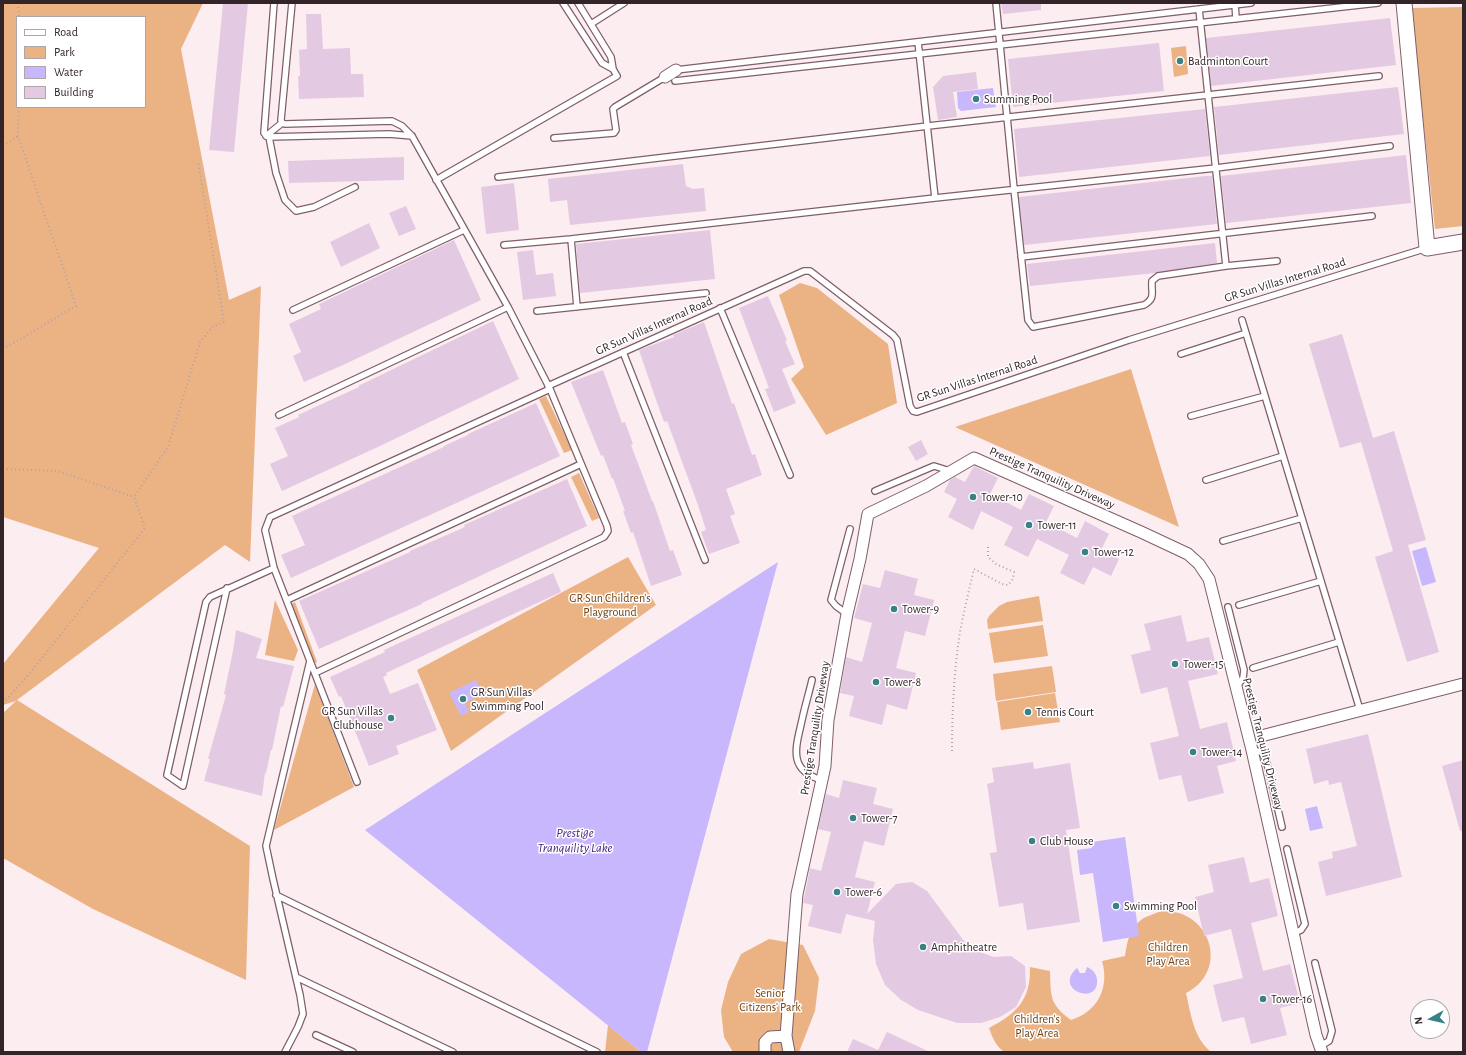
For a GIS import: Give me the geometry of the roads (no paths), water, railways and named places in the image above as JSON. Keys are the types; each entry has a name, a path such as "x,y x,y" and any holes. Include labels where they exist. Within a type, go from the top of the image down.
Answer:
{"main road":[{"path":"1404,3 1427,248 1463,242"}],"street":[{"name":"Prestige Tranquility Driveway","path":"790,1052 786,1036 797,894 825,766 828,720 847,614 860,559 868,514 926,486 974,458 1188,554 1199,564 1209,579 1252,750 1316,1035 1321,1049"},
{"path":"1265,735 1463,684"},
{"path":"765,1052 765,1042 770,1037 786,1036"}],"lane":[{"path":"274,3 264,133 267,137 276,173 285,200 296,211 314,208 355,187"},
{"path":"282,123 281,120 292,3"},
{"path":"563,3 602,63 613,69"},
{"path":"436,180 617,76 613,69 611,57 578,3"},
{"path":"591,24 624,3"},
{"path":"996,3 1028,320 1033,327 1036,328 1144,305 1151,300 1153,296 1152,281 1158,276 1226,266 1277,261"},
{"path":"554,138 614,133 616,130 614,106 672,76 771,59 1251,3"},
{"path":"672,76 772,71 1378,3"},
{"path":"1235,4 1236,19"},
{"path":"1199,9 1226,266"},
{"path":"918,42 928,126 934,198"},
{"path":"771,59 772,71"},
{"path":"498,177 928,126 1379,76"},
{"path":"282,123 392,121 402,126 412,136 508,307 549,388 608,531 604,537 315,673"},
{"path":"267,137 282,123"},
{"path":"267,137 389,134 412,136"},
{"path":"504,245 571,239 1014,189 1216,168 1390,146"},
{"path":"1021,257 1372,216"},
{"path":"293,310 464,230"},
{"path":"571,239 577,307"},
{"name":"GR Sun Villas Internal Road","path":"357,782 274,568 265,530 270,517 549,388 623,352 804,271 810,271 897,340 910,406 917,412 1129,340 1427,248"},
{"path":"537,311 706,293"},
{"path":"279,415 508,307"},
{"path":"720,308 790,475"},
{"path":"1242,320 1360,710"},
{"path":"1181,354 1246,333"},
{"path":"623,352 705,560"},
{"path":"1191,416 1265,396"},
{"path":"1206,480 1283,456"},
{"path":"287,600 581,464"},
{"path":"875,491 934,466 950,471"},
{"path":"1222,542 1302,518"},
{"path":"847,614 836,606 831,600 850,529"},
{"path":"227,588 183,786 167,775 206,602 210,597 227,588 274,568"},
{"path":"1239,605 1321,580"},
{"path":"1228,607 1244,670 1243,678 1236,688"},
{"path":"1253,668 1339,642"},
{"path":"285,1052 303,1014 296,976 276,896 266,846 310,660"},
{"path":"812,680 795,748 796,756 804,770 809,775 822,780"},
{"path":"1252,750 1261,752 1266,760 1282,827"},
{"path":"1287,849 1305,924 1301,930 1294,933"},
{"path":"276,896 597,1052"},
{"path":"1315,963 1332,1031 1329,1041 1321,1049"},
{"path":"296,976 453,1052"},
{"path":"316,1035 353,1052"}],"water":[{"name":"Summing Pool","path":"993,88 996,107 961,111 958,108 957,92"},
{"path":"1426,547 1436,582 1422,586 1412,551"},
{"name":"Prestige Tranquility Lake","path":"778,562 647,1052 641,1052 365,830"},
{"name":"GR Sun Villas Swimming Pool","path":"476,680 483,694 465,703 469,712 461,716 449,693"},
{"path":"1317,806 1323,828 1310,831 1305,809"},
{"name":"Swimming Pool","path":"1125,837 1139,936 1103,942 1093,873 1080,875 1077,850 1092,848 1092,842"},
{"path":"1087,967 1094,972 1097,979 1096,987 1092,992 1085,994 1073,989 1070,983 1071,976 1077,968 1080,973 1085,973"}],"place":[{"name":"Badminton Court","path":"1180,61"},
{"name":"Summing Pool","path":"976,99"},
{"name":"Tower-10","path":"973,497"},
{"name":"Tower-11","path":"1029,525"},
{"name":"Tower-12","path":"1085,552"},
{"name":"Tower-9","path":"894,609"},
{"name":"Tower-15","path":"1175,664"},
{"name":"Tower-8","path":"876,682"},
{"name":"GR Sun Villas Swimming Pool","path":"463,699"},
{"name":"Tennis Court","path":"1028,712"},
{"name":"GR Sun Villas Clubhouse","path":"391,718"},
{"name":"Tower-14","path":"1193,752"},
{"name":"Tower-7","path":"853,818"},
{"name":"Club House","path":"1032,841"},
{"name":"Tower-6","path":"837,892"},
{"name":"Swimming Pool","path":"1116,906"},
{"name":"Amphitheatre","path":"923,947"},
{"name":"Tower-16","path":"1263,999"}],"park label":[{"name":"GR Sun Children's Playground","path":"610,605"},
{"name":"Children Play Area","path":"1168,954"},
{"name":"Senior Citizens' Park","path":"770,1000"},
{"name":"Children's Play Area","path":"1037,1026"}]}
